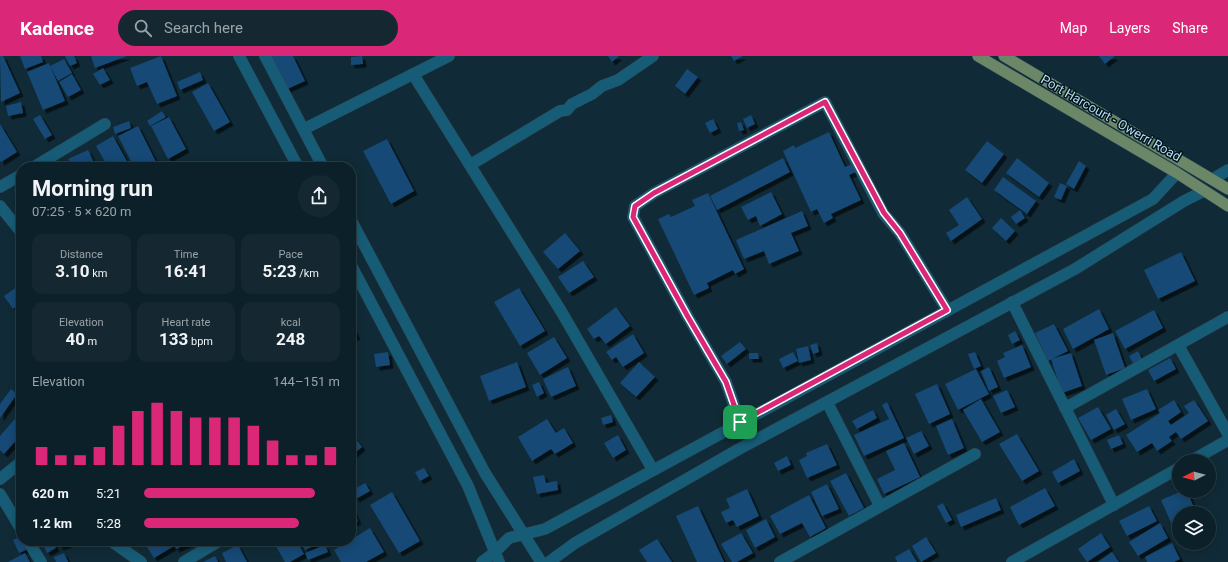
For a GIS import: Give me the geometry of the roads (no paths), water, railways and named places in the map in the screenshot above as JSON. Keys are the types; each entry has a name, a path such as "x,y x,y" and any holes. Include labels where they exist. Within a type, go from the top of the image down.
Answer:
{"main road":[{"name":"Port Harcourt - Owerri Road","path":"978,56 1177,173 1228,206"},
{"name":"Port Harcourt - Owerri Road","path":"1004,56 1228,189"}],"street":[{"path":"239,56 295,162"},
{"path":"265,56 320,162"},
{"path":"304,129 449,56"},
{"path":"470,166 560,111 567,110 572,104 592,94 602,86 618,80 653,56"},
{"path":"413,74 561,311 653,470"},
{"path":"740,422 726,382 633,217 635,206 654,193 825,102 884,213 900,233 947,310"},
{"path":"42,162 105,124"},
{"path":"1213,179 1228,170"},
{"path":"482,562 496,558 509,538 545,529 1153,199 1177,173"},
{"path":"0,187 16,178"},
{"path":"549,562 582,539 738,449 1075,268 1184,201 1204,191"},
{"path":"0,206 16,226"},
{"path":"356,229 485,474 541,562"},
{"path":"356,274 468,486 496,558"},
{"path":"1012,302 1114,505"},
{"path":"1065,408 1228,317"},
{"path":"1178,345 1228,434"},
{"path":"827,402 880,506"},
{"path":"1203,454 1228,440"},
{"path":"780,562 975,454"},
{"path":"0,479 16,466"},
{"path":"1012,562 1172,472"},
{"path":"0,494 16,521"},
{"path":"31,546 41,562"},
{"path":"118,546 141,562"},
{"path":"184,562 211,546"}]}
